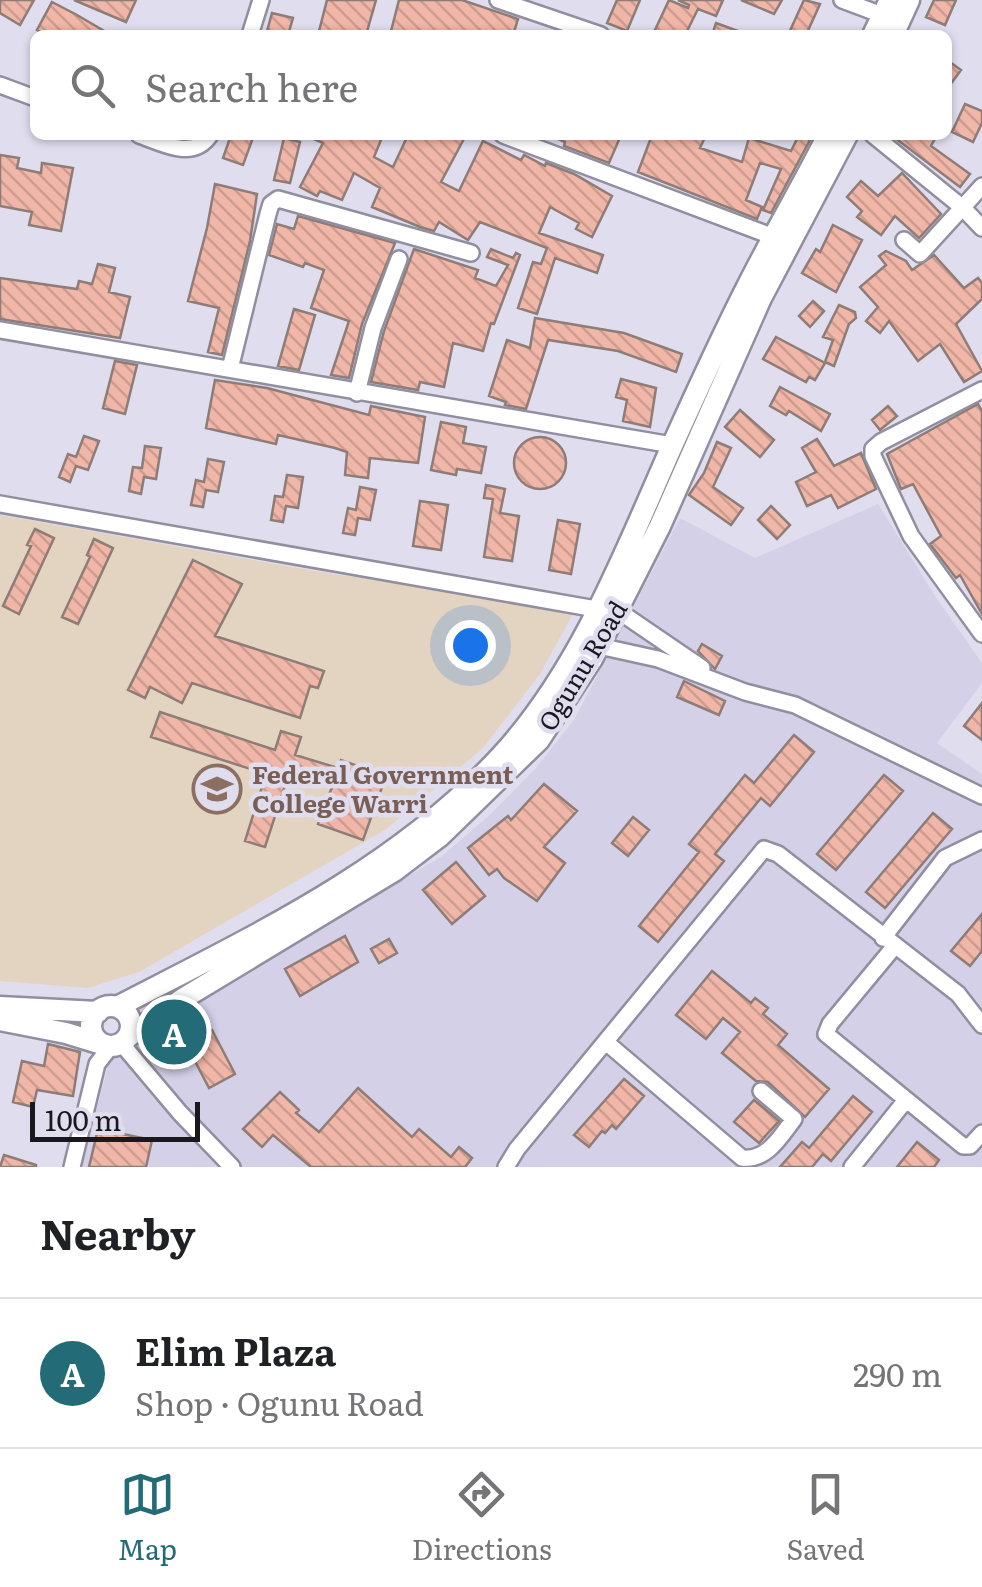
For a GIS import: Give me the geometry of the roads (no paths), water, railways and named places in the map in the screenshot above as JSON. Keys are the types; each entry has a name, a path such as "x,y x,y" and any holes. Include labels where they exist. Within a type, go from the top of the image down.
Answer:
{"main road":[{"path":"895,30 909,0"},
{"name":"Ogunu Road","path":"117,1043 184,998 354,898 440,836 539,740 599,646 606,610 672,446 747,286 825,140"},
{"name":"Ogunu Road","path":"107,1010 275,926 388,854 470,787 522,732 660,526 761,298 844,140"},
{"path":"0,1007 107,1010 131,1022 117,1043"},
{"path":"107,1010 92,1031 117,1043"},
{"path":"0,1020 117,1043"}],"street":[{"path":"252,30 261,0"},
{"path":"498,0 586,30"},
{"path":"842,0 881,17"},
{"path":"0,85 30,96"},
{"path":"154,140 182,149 195,149 205,140"},
{"path":"516,140 774,237"},
{"path":"879,140 982,228"},
{"path":"904,240 920,254 982,186"},
{"path":"230,369 268,214 271,204 278,199 471,253"},
{"path":"356,393 372,328 399,258"},
{"path":"0,330 672,446"},
{"path":"981,394 881,442 873,456 911,536 982,634"},
{"path":"0,504 606,610 745,692"},
{"path":"599,646 658,659 795,706 982,796"},
{"path":"982,840 945,858 826,1034 963,1146 970,1146 982,1133"},
{"path":"506,1167 764,849 778,854 958,994 982,1025"},
{"path":"608,1042 742,1158 759,1157 771,1149 794,1119 761,1091"},
{"path":"72,1167 98,1064 117,1043 232,1167"},
{"path":"852,1167 906,1100"}],"place":[{"name":"Federal Government College Warri","path":"217,789"},
{"name":"Elim Plaza","path":"174,1032"}]}
